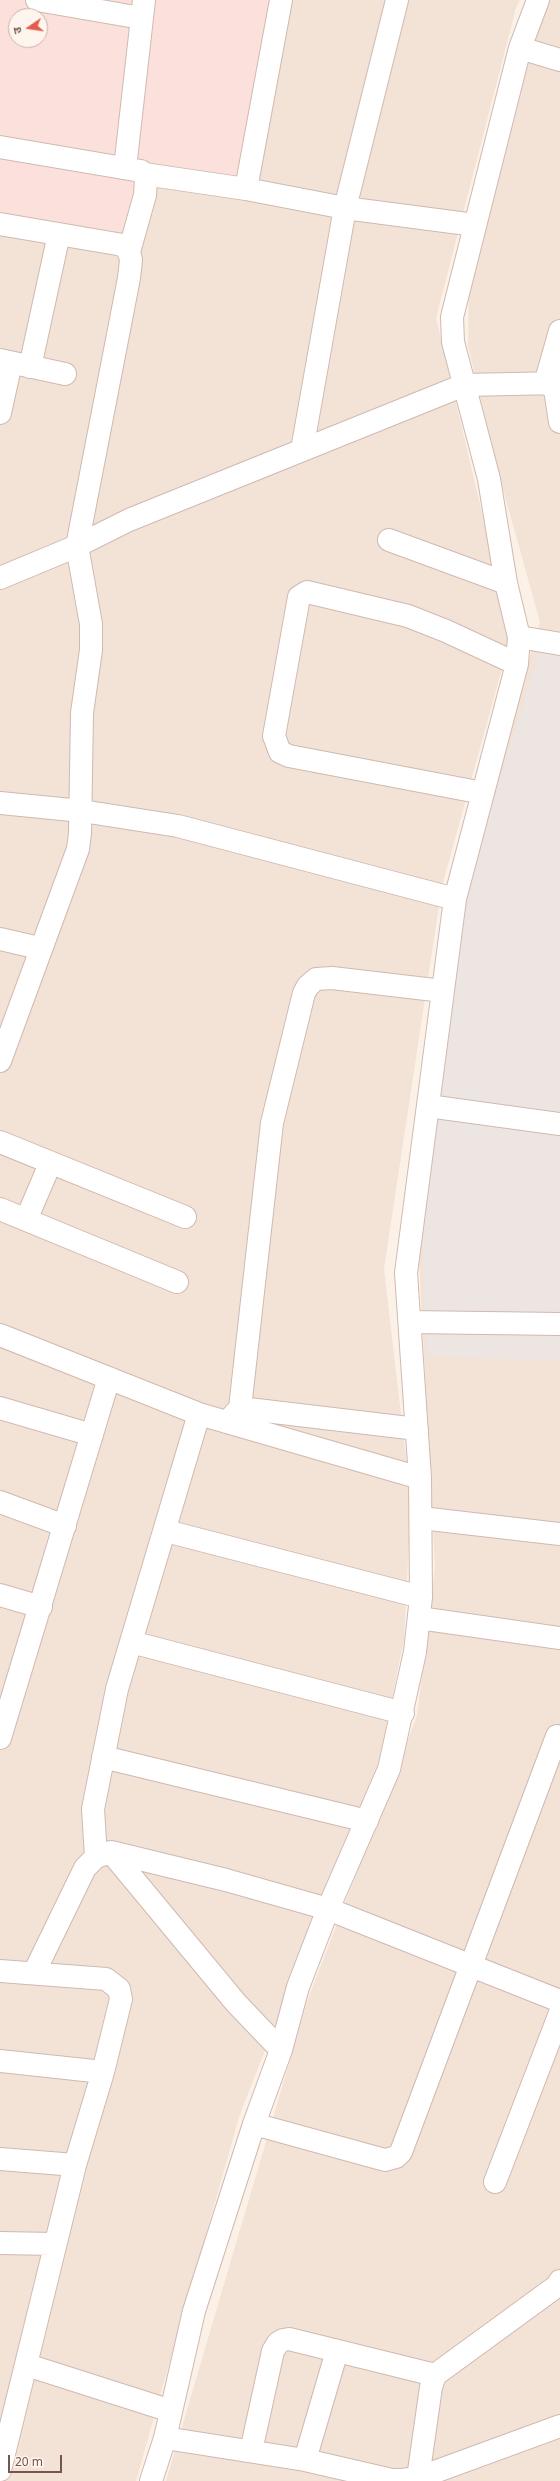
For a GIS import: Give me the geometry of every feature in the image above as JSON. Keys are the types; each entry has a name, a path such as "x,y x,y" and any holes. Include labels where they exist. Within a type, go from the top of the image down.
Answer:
{"street":[{"path":"0,1061 8,1014 39,948 78,848 82,811 82,713 91,650 91,624 77,546 129,278 130,252 145,195 135,171 142,9 37,0"},
{"path":"246,189 281,0"},
{"path":"302,450 345,208 397,0"},
{"path":"151,2481 165,2438 194,2311 254,2124 281,2050 298,1987 328,1909 389,1769 403,1713 419,1618 421,1597 420,1478 406,1273 455,899 517,664 519,637 506,583 489,479 453,342 452,317 520,48 538,0"},
{"path":"520,48 560,60"},
{"path":"0,147 246,189 345,208 475,225"},
{"path":"0,224 123,245 130,252"},
{"path":"0,413 13,363 59,234"},
{"path":"560,331 553,383 560,422"},
{"path":"13,363 65,374"},
{"path":"0,578 77,546 129,520 464,385 553,383"},
{"path":"389,540 506,583"},
{"path":"483,793 289,756 280,752 274,736 299,597 307,592 408,616 446,631 517,664"},
{"path":"519,637 560,644"},
{"path":"0,803 82,811 178,826 455,899"},
{"path":"0,939 39,948"},
{"path":"234,1415 272,1123 304,993 316,979 332,978 443,991"},
{"path":"428,1106 560,1124"},
{"path":"0,1142 50,1164 185,1217"},
{"path":"26,1220 50,1164"},
{"path":"0,1209 177,1282"},
{"path":"410,1322 560,1324"},
{"path":"0,1335 199,1414 234,1415 417,1429"},
{"path":"0,1738 7,1691 41,1607 109,1378"},
{"path":"0,1408 92,1435"},
{"path":"199,1414 166,1531 117,1689 94,1809 104,1854 236,2003 281,2050"},
{"path":"234,1415 420,1478"},
{"path":"0,1502 65,1526"},
{"path":"421,1518 560,1534"},
{"path":"166,1531 421,1597"},
{"path":"0,1595 41,1607"},
{"path":"419,1618 560,1638"},
{"path":"131,1642 403,1713"},
{"path":"254,2124 385,2160 396,2157 401,2152 558,1736"},
{"path":"103,1757 367,1821"},
{"path":"34,1973 75,1884 85,1868 104,1854 226,1880 328,1909 471,1967 560,2001"},
{"path":"0,1971 106,1979 119,1989 121,1999 118,2017 103,2072 75,2165 54,2244 27,2365 0,2470"},
{"path":"495,2182 560,2013"},
{"path":"0,2061 103,2072"},
{"path":"0,2159 75,2165"},
{"path":"0,2243 54,2244"},
{"path":"418,2478 431,2387 435,2375 557,2286 560,2281"},
{"path":"251,2451 273,2351 278,2342 290,2339 435,2375"},
{"path":"305,2460 337,2351"},
{"path":"27,2365 171,2411"},
{"path":"165,2438 305,2460 392,2480 418,2478 560,2426"}],"shaded area":[{"path":"0,0 520,0 516,8 436,318 511,636 442,886 384,1269 411,1500 404,1639 379,1762 240,2114 136,2481 0,2481"},
{"path":"0,0 275,0 240,177 142,160 123,240 0,216"},
{"path":"543,0 560,0 560,2481 166,2481 308,1999 417,1716 435,1567 418,1241 462,889 540,622 496,464 468,346 469,281"},
{"path":"540,647 560,650 560,1361 427,1356 422,1243 467,888"}]}
